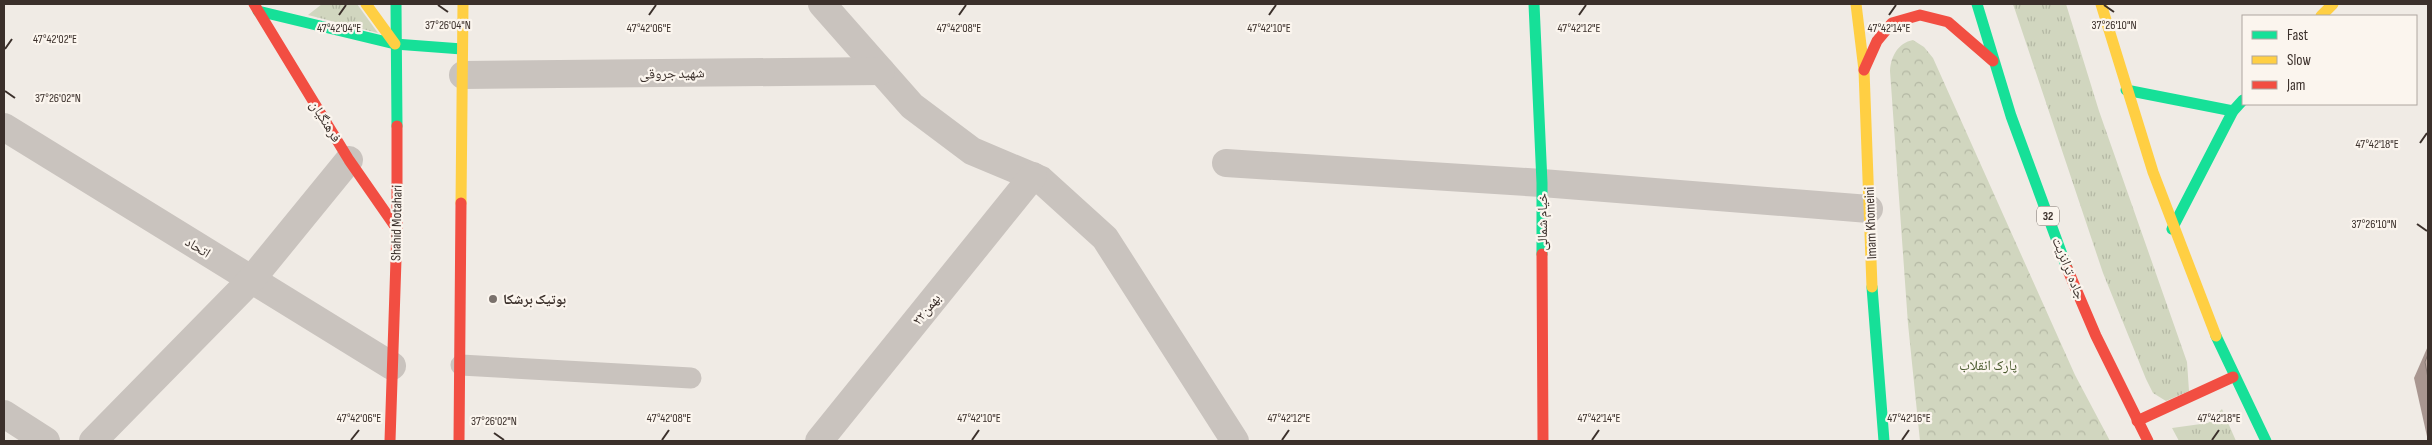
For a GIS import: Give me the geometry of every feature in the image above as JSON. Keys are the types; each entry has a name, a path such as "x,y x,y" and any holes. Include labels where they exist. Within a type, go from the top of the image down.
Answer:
{"main road":[{"path":"366,4 395,44"},
{"name":"Shahid Motahari","path":"390,441 397,229 396,4"},
{"path":"459,441 463,4"},
{"name":"خیام شمالی","path":"1534,4 1542,183 1543,441"},
{"name":"Imam Khomeini","path":"1856,4 1864,70 1873,319 1884,441"},
{"name":"جاده ترانزیت","path":"1977,4 2016,135 2077,290 2148,441"},
{"path":"2101,4 2126,90 2172,229 2233,377 2266,441"},
{"path":"2322,15 2333,4"},
{"path":"256,7 462,62"},
{"path":"256,7 303,8"},
{"name":"فرهنگیان","path":"256,7 349,160 397,229"},
{"path":"1864,70 1877,42 1892,23 1920,16 1948,22 1993,61"},
{"path":"2126,90 2233,111"},
{"path":"2172,229 2233,111 2242,101"},
{"path":"2137,421 2233,377"}],"street":[{"path":"822,4 912,106 972,151 1041,180 1105,238 1231,440"},
{"name":"شهید جروقی","path":"462,62 881,71"},
{"name":"اتحاد","path":"4,127 392,366"},
{"path":"93,441 251,280 349,160"},
{"path":"1226,163 1542,183 1869,209"},
{"name":"۲۲بهمن","path":"819,441 1033,176"},
{"path":"4,414 46,441"}],"lane":[{"path":"461,365 691,378"}],"green space":[{"path":"322,4 357,4 378,33 308,15"},
{"path":"2013,4 2066,4 2099,111 2187,362 2189,391 2166,401 2153,393 2146,379 2103,273"},
{"name":"پارک انقلاب","path":"1913,40 1924,47 1933,58 2075,375 2110,441 1920,441 1908,324 1890,71 1896,51 1903,44"},
{"path":"2222,409 2236,441 2179,441 2172,428 2208,423"}],"building":[{"path":"2428,354 2428,378 2425,362"}],"traffic: fast":[{"path":"396,4 397,126"},
{"path":"1534,4 1542,183 1542,254"},
{"path":"1977,4 2011,116 2067,268"},
{"path":"258,11 395,44 462,49"},
{"path":"2126,90 2233,111"},
{"path":"2172,229 2233,111 2242,101"},
{"path":"1872,287 1884,441"},
{"path":"2216,336 2266,441"}],"traffic: slow":[{"path":"366,4 395,44"},
{"path":"461,203 463,4"},
{"path":"1856,4 1864,70 1872,287"},
{"path":"2101,4 2153,172 2216,336"},
{"path":"2322,15 2333,4"}],"traffic: jam":[{"path":"254,4 349,160 397,229"},
{"path":"1864,70 1877,41 1892,23 1920,15 1948,22 1993,61"},
{"path":"390,441 397,229 397,126"},
{"path":"459,441 461,203"},
{"path":"1542,254 1543,441"},
{"path":"2067,268 2096,336 2148,441"},
{"path":"2137,421 2233,377"}],"place":[{"name":"بوتیک برشکا","path":"493,299"}]}
